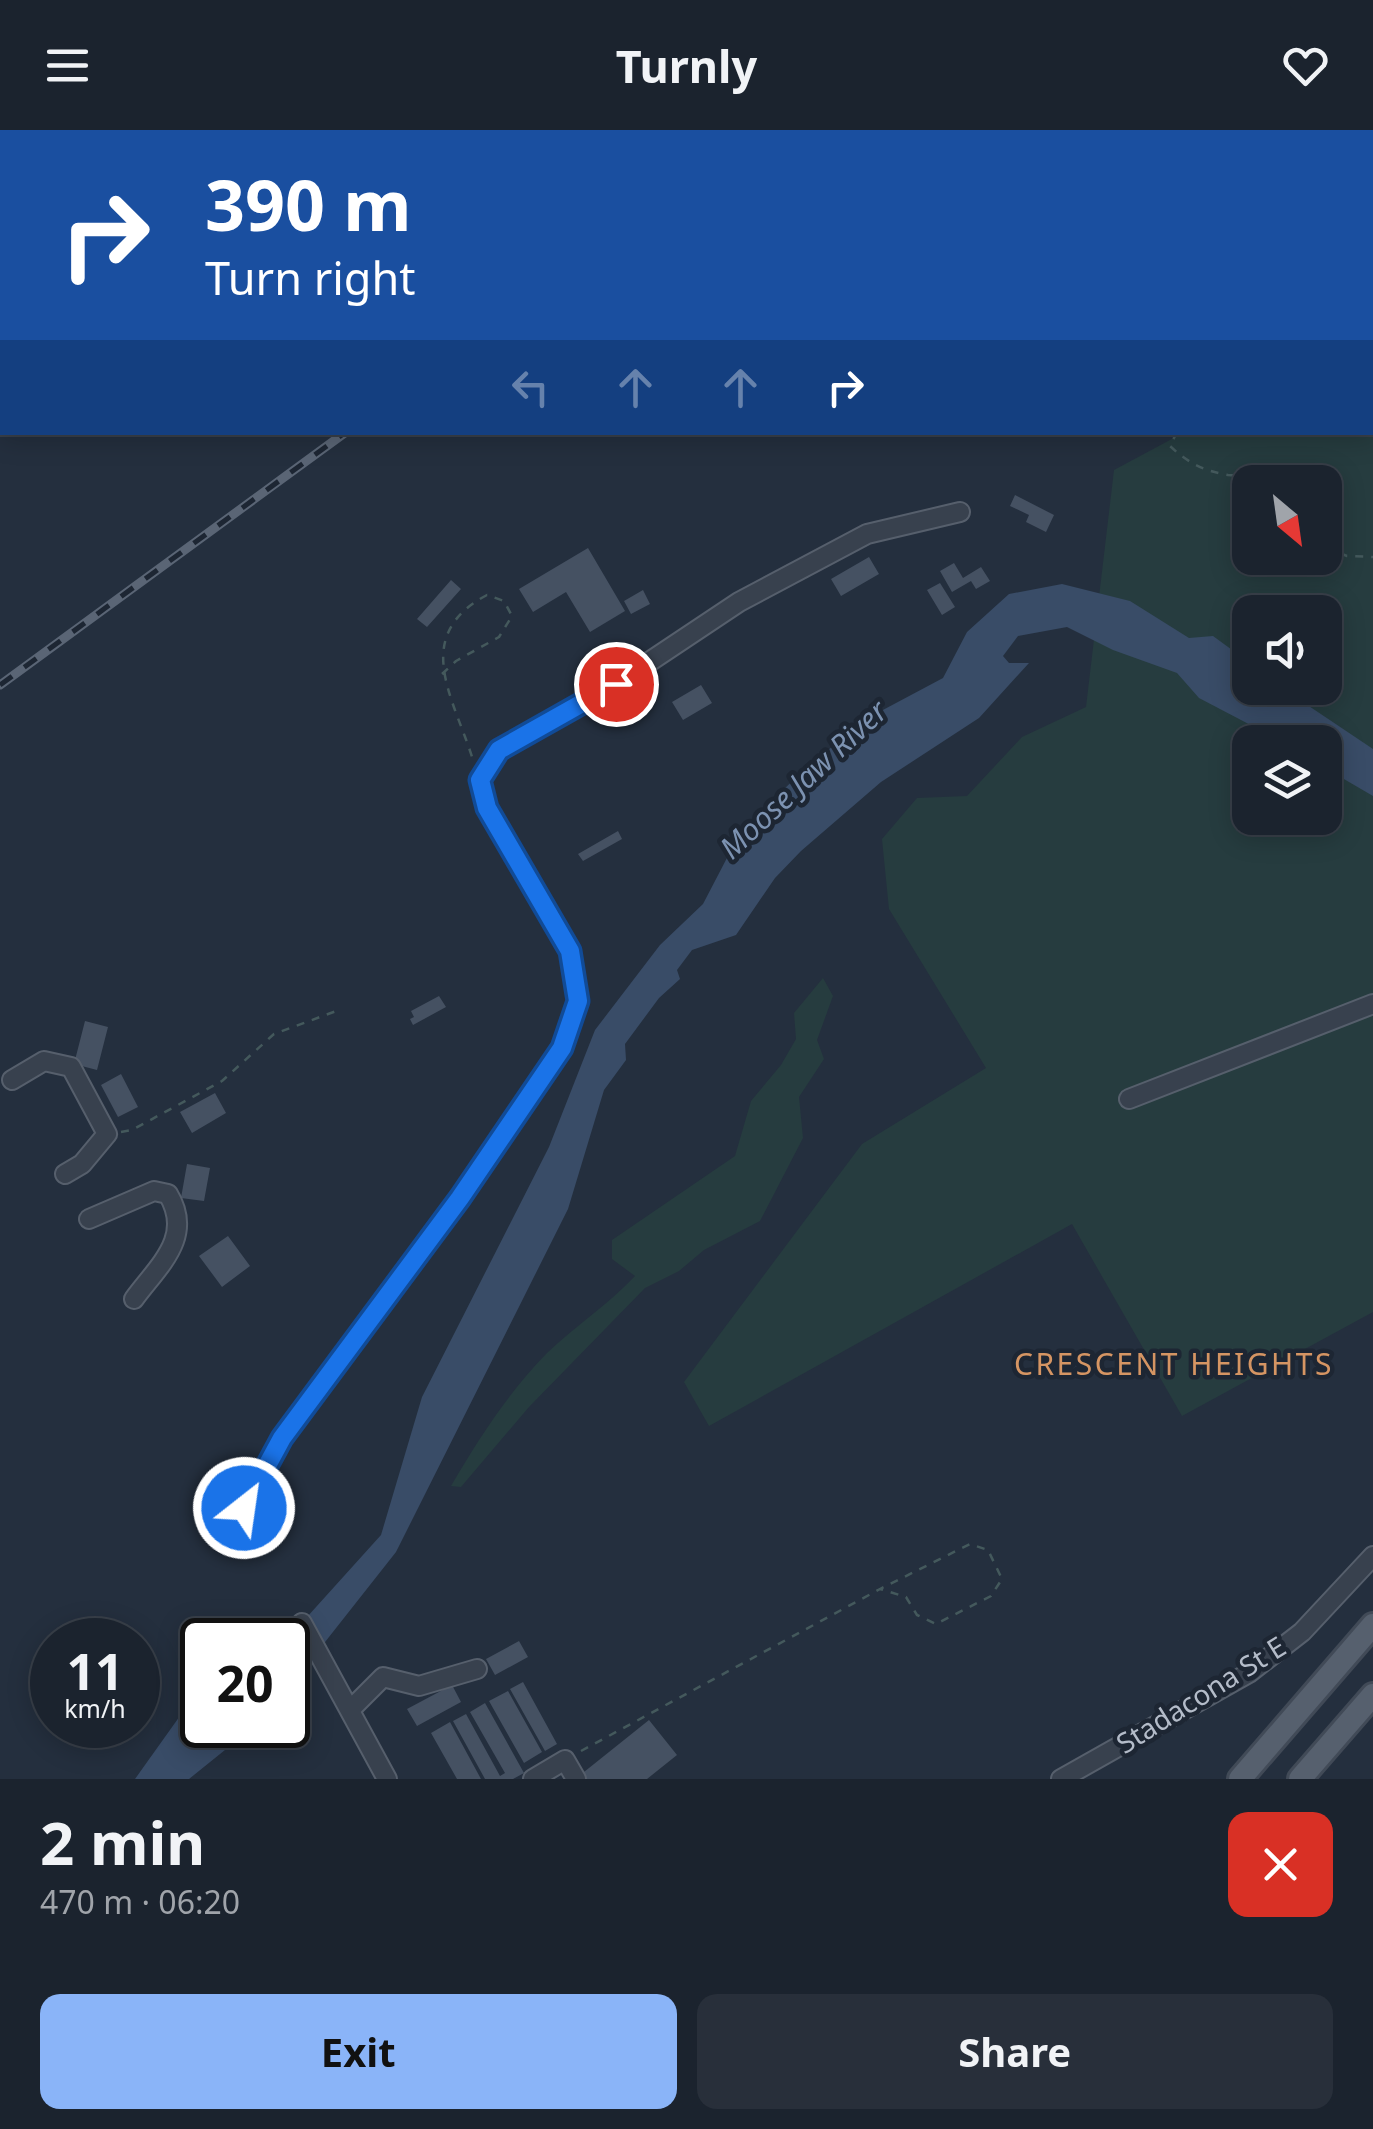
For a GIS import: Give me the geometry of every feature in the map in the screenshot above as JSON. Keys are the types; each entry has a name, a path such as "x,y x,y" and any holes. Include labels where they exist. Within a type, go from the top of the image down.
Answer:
{"main road":[{"path":"1240,1779 1373,1625"},
{"path":"1300,1779 1373,1694"}],"street":[{"path":"244,1508 282,1438 460,1198 562,1048 578,1001 570,951 487,808 480,780 499,750 616,684 739,602 867,534 960,512"},
{"path":"1128,1099 1373,1004"},
{"path":"12,1080 44,1062 71,1068 107,1134 82,1164 65,1174"},
{"path":"89,1219 154,1190 168,1194 176,1208 180,1230 134,1299"},
{"name":"Stadacona St E","path":"1061,1779 1249,1672 1302,1632 1373,1556"},
{"path":"310,1638 387,1779"},
{"path":"350,1710 383,1677 419,1686 477,1669"},
{"path":"533,1779 565,1760 576,1779"}],"path":[{"path":"1176,435 1170,446 1189,464 1232,474"},
{"path":"1342,554 1373,557"},
{"path":"442,674 499,637 512,616 504,600 487,595 466,606 445,638 442,674 480,780"},
{"path":"107,1134 132,1130 222,1081 274,1034 339,1010"},
{"path":"565,1760 880,1589 970,1544 988,1550 1002,1579 991,1596 936,1624 917,1615 906,1597 880,1589"}],"green space":[{"path":"1179,435 1373,435 1373,1312 1182,1416 1072,1224 709,1426 684,1382 862,1144 986,1068 889,909 882,839 917,798 967,796 1022,737 1086,707 1114,470"},
{"path":"823,978 833,996 817,1040 824,1059 799,1097 803,1138 760,1221 704,1250 679,1271 645,1288 529,1407 461,1487 451,1486 495,1416 533,1368 635,1276 612,1259 612,1240 735,1156 751,1101 781,1065 796,1039 794,1013"}],"water":[{"name":"Moose Jaw River","path":"1062,584 1130,601 1189,638 1213,636 1232,650 1232,705 1307,705 1337,725 1251,725 1199,698 1177,673 1113,650 1067,627 1018,636 1003,656 1009,663 1029,663 979,718 881,782 801,851 775,878 736,935 692,950 677,970 680,979 659,998 625,1044 626,1060 604,1090 568,1209 396,1552 310,1661 310,1618 306,1618 381,1535 422,1397 549,1147 595,1030 660,945 703,904 741,831 813,761 881,711 943,678 967,632 1009,594"},
{"path":"1342,728 1373,749 1373,796 1342,778"},
{"path":"180,1716 180,1748 227,1748 189,1779 135,1779"}],"building":[{"path":"1015,495 1054,515 1046,532 1026,522 1029,515 1010,506"},
{"path":"588,548 625,611 590,632 566,592 533,612 519,589"},
{"path":"869,557 879,574 841,596 831,579"},
{"path":"954,563 963,578 981,567 990,581 976,589 971,581 952,592 940,571"},
{"path":"451,580 461,589 427,627 417,619"},
{"path":"940,583 955,607 942,615 927,590"},
{"path":"643,590 650,604 631,614 624,601"},
{"path":"701,685 712,703 683,720 672,702"},
{"path":"618,831 622,839 583,861 578,854"},
{"path":"439,996 446,1007 413,1025 411,1011"},
{"path":"85,1021 108,1027 97,1070 74,1064"},
{"path":"121,1074 138,1107 118,1117 101,1085"},
{"path":"215,1093 226,1113 192,1133 180,1112"},
{"path":"187,1164 210,1168 204,1201 181,1198"},
{"path":"228,1236 250,1266 222,1287 199,1256"},
{"path":"519,1641 528,1657 495,1675 486,1659"},
{"path":"523,1682 557,1744 545,1751 510,1689"},
{"path":"452,1685 461,1702 417,1726 407,1709"},
{"path":"508,1691 542,1752 524,1763 489,1701"},
{"path":"485,1703 524,1773 513,1779 485,1779 453,1721 466,1714 500,1776 505,1773 470,1712"},
{"path":"649,1720 677,1755 647,1779 581,1779 579,1776"},
{"path":"450,1722 481,1779 457,1779 431,1733"}],"railway":[{"path":"0,685 342,435"}],"district":[{"name":"CRESCENT HEIGHTS","path":"1174,1365"}],"route":[{"path":"244,1508 282,1438 460,1198 562,1048 578,1001 570,951 487,808 480,780 499,750 616,684"}]}
